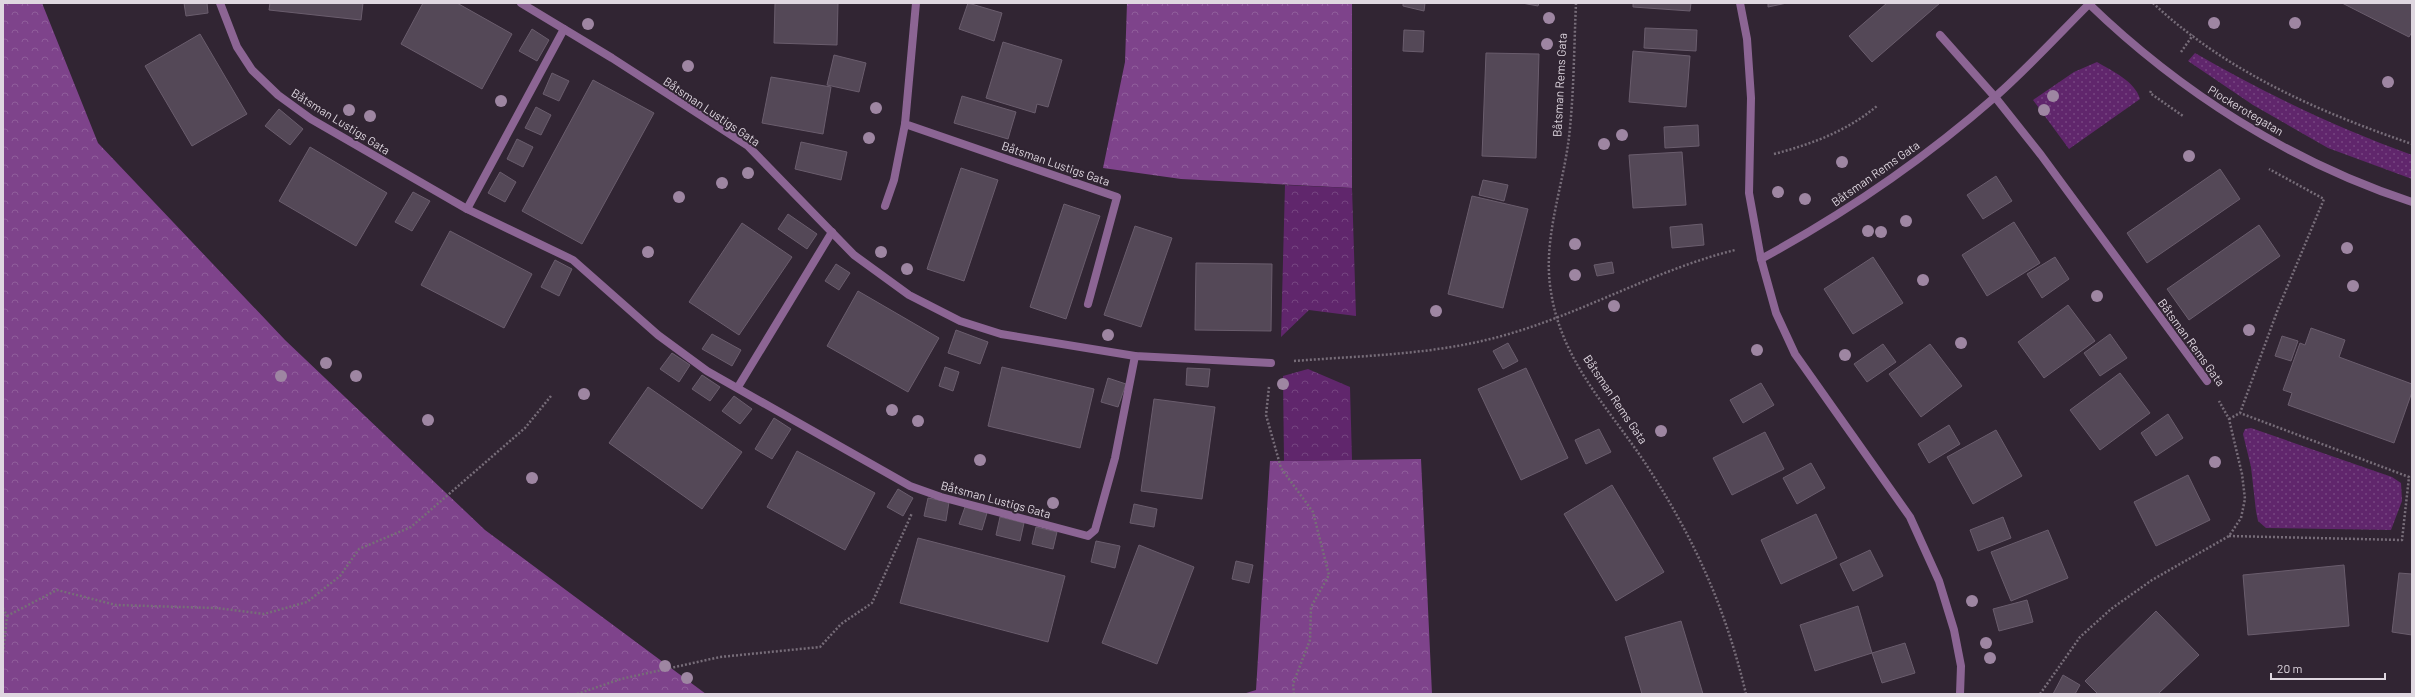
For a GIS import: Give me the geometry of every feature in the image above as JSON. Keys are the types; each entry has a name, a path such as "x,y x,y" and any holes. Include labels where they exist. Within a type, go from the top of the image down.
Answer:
{"street":[{"name":"Båtsman Lustigs Gata","path":"220,3 224,20 237,47 252,70 278,95 311,119 467,208 573,260 658,335 707,371 738,387 910,486 1088,536 1095,530 1115,458 1135,356"},
{"name":"Båtsman Lustigs Gata","path":"521,3 748,146 854,255 909,295 960,321 1001,334 1135,356 1271,363"},
{"path":"885,206 894,180 905,124 916,3"},
{"path":"1740,3 1747,39 1751,98 1749,193 1760,260 1776,313 1795,354 1910,517 1939,581 1954,630 1961,666 1960,694"},
{"name":"Plockerotegatan","path":"2089,3 2139,51 2217,109 2266,137 2334,172 2412,202"},
{"name":"Båtsman Rems Gata","path":"1760,260 1805,235 1904,171 1995,96 2089,3"},
{"path":"467,208 564,29"},
{"name":"Båtsman Rems Gata","path":"1940,35 1995,96 2208,381"},
{"name":"Båtsman Lustigs Gata","path":"905,124 1117,196 1088,304"},
{"path":"738,387 832,232"}],"path":[{"name":"Båtsman Rems Gata","path":"1576,3 1569,137 1548,264 1551,293 1556,317 1580,373 1648,467 1690,539 1725,616 1746,694"},
{"path":"2153,3 2215,53 2277,89 2412,144"},
{"path":"2187,118 2150,93 2193,35"},
{"path":"1750,157 1779,152 1823,139 1864,117 1877,106"},
{"path":"2240,414 2278,309 2324,199 2266,167"},
{"path":"1294,694 1293,684 1310,640 1311,607 1329,575 1313,512 1281,468 1266,415 1271,363 1409,352 1486,340 1556,317 1707,257 1757,245"},
{"name":"Båtsman Rems Gata","path":"2040,694 2080,637 2111,609 2152,580 2229,536 2241,518 2246,499 2242,474 2229,419 2208,381"},
{"path":"7,616 57,590 116,605 216,608 264,614 307,602 340,576 359,549 411,527 525,428 551,396"},
{"path":"2229,419 2240,414 2410,477 2402,540 2229,536"},
{"path":"576,694 620,679 720,657 820,647 841,624 872,603 922,490"},
{"path":"3,608 7,616 3,653"}],"green space":[{"path":"3,3 42,3 98,143 285,340 485,530 706,694 3,694"},
{"path":"1127,3 1352,3 1352,188 1181,179 1103,168 1125,62"},
{"path":"2195,53 2247,82 2301,109 2384,145 2412,155 2412,179 2328,148 2253,105 2188,61"},
{"path":"2097,62 2128,82 2133,87 2140,99 2069,149 2033,100 2074,72"},
{"path":"1285,185 1352,188 1356,316 1309,310 1281,337"},
{"path":"1308,369 1350,387 1352,460 1284,461 1283,376"},
{"path":"2251,428 2392,477 2401,483 2402,501 2391,530 2266,528 2258,521 2251,467 2243,434 2245,429"},
{"path":"1421,459 1432,694 1243,694 1256,690 1270,461"}],"building":[{"path":"184,3 207,3 208,13 186,16"},
{"path":"270,3 363,3 361,20 269,10"},
{"path":"423,3 457,3 512,34 482,89 401,44"},
{"path":"775,3 838,3 837,45 774,43"},
{"path":"968,3 1002,13 994,41 959,29"},
{"path":"1403,3 1425,3 1424,11 1403,6"},
{"path":"1522,3 1539,3 1538,6"},
{"path":"1633,3 1691,3 1690,11 1633,7"},
{"path":"1768,3 1787,3 1768,7"},
{"path":"1887,3 1940,3 1872,62 1849,36"},
{"path":"2342,3 2412,3 2412,32 2409,37"},
{"path":"1645,28 1697,30 1696,51 1644,48"},
{"path":"532,29 549,40 537,61 519,51"},
{"path":"1404,30 1424,31 1423,52 1403,51"},
{"path":"200,34 247,114 192,146 145,66"},
{"path":"1003,42 1062,60 1048,107 1037,104 1035,113 986,98"},
{"path":"1633,51 1690,56 1686,107 1629,102"},
{"path":"1486,53 1539,54 1536,158 1482,156"},
{"path":"834,55 866,63 859,92 827,85"},
{"path":"552,73 569,81 559,101 543,94"},
{"path":"771,77 831,87 823,134 762,123"},
{"path":"593,80 654,113 582,244 522,211"},
{"path":"962,96 1016,112 1008,139 954,123"},
{"path":"536,107 551,115 541,135 525,128"},
{"path":"279,109 303,129 290,145 265,126"},
{"path":"1698,125 1699,146 1665,148 1664,127"},
{"path":"517,139 533,147 523,167 507,159"},
{"path":"801,142 847,152 841,180 795,169"},
{"path":"310,147 387,193 356,246 279,201"},
{"path":"1682,152 1686,205 1633,208 1629,155"},
{"path":"961,168 998,180 964,281 927,269"},
{"path":"2220,169 2240,199 2147,263 2127,233"},
{"path":"500,172 516,182 505,202 488,193"},
{"path":"1996,176 2012,201 1983,219 1967,195"},
{"path":"1483,180 1508,185 1504,201 1479,195"},
{"path":"413,192 430,201 412,231 395,222"},
{"path":"1472,196 1528,209 1503,308 1448,294"},
{"path":"1064,204 1100,216 1066,319 1030,307"},
{"path":"788,214 817,234 807,249 778,229"},
{"path":"2014,222 2040,263 1987,296 1962,255"},
{"path":"742,223 792,257 739,335 689,302"},
{"path":"1702,224 1704,245 1672,248 1670,227"},
{"path":"2259,225 2280,256 2189,320 2167,289"},
{"path":"1135,226 1172,238 1141,327 1104,315"},
{"path":"450,231 532,274 504,328 421,285"},
{"path":"1873,257 1903,303 1853,334 1824,289"},
{"path":"2055,257 2069,279 2042,298 2027,274"},
{"path":"555,260 572,269 559,296 541,287"},
{"path":"1612,262 1614,273 1597,276 1594,265"},
{"path":"1196,263 1272,264 1271,331 1195,330"},
{"path":"836,264 850,273 839,290 825,281"},
{"path":"858,291 939,338 908,392 827,346"},
{"path":"2068,305 2095,341 2044,378 2018,342"},
{"path":"2311,328 2345,340 2339,357 2412,384 2412,392 2394,443 2288,405 2292,393 2283,390 2300,343 2305,345"},
{"path":"956,330 988,342 980,364 948,353"},
{"path":"712,334 741,350 732,366 702,349"},
{"path":"2110,334 2127,358 2100,376 2084,353"},
{"path":"2282,336 2298,341 2291,361 2275,356"},
{"path":"1508,343 1518,361 1503,369 1493,351"},
{"path":"1883,344 1896,362 1867,382 1854,364"},
{"path":"1930,344 1962,386 1921,417 1889,374"},
{"path":"672,353 690,365 679,382 660,369"},
{"path":"945,367 959,372 953,391 939,386"},
{"path":"1002,367 1094,389 1080,448 988,426"},
{"path":"1187,368 1210,369 1208,387 1186,385"},
{"path":"1526,368 1568,458 1521,480 1478,389"},
{"path":"2120,373 2150,413 2100,450 2070,410"},
{"path":"702,375 720,387 710,401 692,389"},
{"path":"1108,378 1126,384 1118,407 1101,402"},
{"path":"1761,383 1774,405 1743,423 1730,400"},
{"path":"648,387 742,452 702,509 609,443"},
{"path":"734,396 752,409 740,424 722,411"},
{"path":"1154,399 1215,407 1202,499 1141,491"},
{"path":"2168,414 2183,438 2156,456 2141,433"},
{"path":"774,418 791,429 772,459 755,449"},
{"path":"1949,425 1960,444 1929,463 1918,444"},
{"path":"1599,429 1611,452 1586,464 1575,440"},
{"path":"1996,430 2022,476 1973,504 1947,457"},
{"path":"1765,432 1784,469 1732,495 1713,458"},
{"path":"797,451 875,493 845,550 767,507"},
{"path":"1811,463 1825,488 1797,504 1783,478"},
{"path":"2188,475 2210,520 2156,546 2134,502"},
{"path":"1612,485 1664,572 1616,601 1564,514"},
{"path":"898,489 913,498 903,516 887,507"},
{"path":"928,498 949,502 946,521 924,516"},
{"path":"1134,504 1157,509 1154,527 1130,523"},
{"path":"965,507 987,513 982,530 959,524"},
{"path":"1816,514 1837,558 1781,584 1761,540"},
{"path":"1000,517 1024,523 1020,541 996,535"},
{"path":"2003,517 2011,538 1978,551 1970,530"},
{"path":"1036,527 1057,532 1053,549 1032,544"},
{"path":"2048,530 2068,578 2011,601 1991,552"},
{"path":"918,538 1065,576 1048,642 900,603"},
{"path":"1096,541 1120,546 1115,568 1091,562"},
{"path":"1139,545 1194,567 1157,664 1102,643"},
{"path":"1870,550 1883,576 1853,591 1840,564"},
{"path":"1236,561 1253,565 1249,583 1232,579"},
{"path":"2344,565 2349,626 2248,635 2243,575"},
{"path":"2399,573 2412,574 2412,635 2392,632"},
{"path":"2027,600 2033,622 1999,631 1993,609"},
{"path":"1858,606 1872,653 1815,671 1800,625"},
{"path":"2156,611 2199,655 2158,694 2098,694 2085,681"},
{"path":"1681,621 1703,694 1642,694 1625,637"},
{"path":"1905,643 1915,673 1882,683 1872,653"},
{"path":"2063,675 2080,685 2075,694 2053,694"}]}
